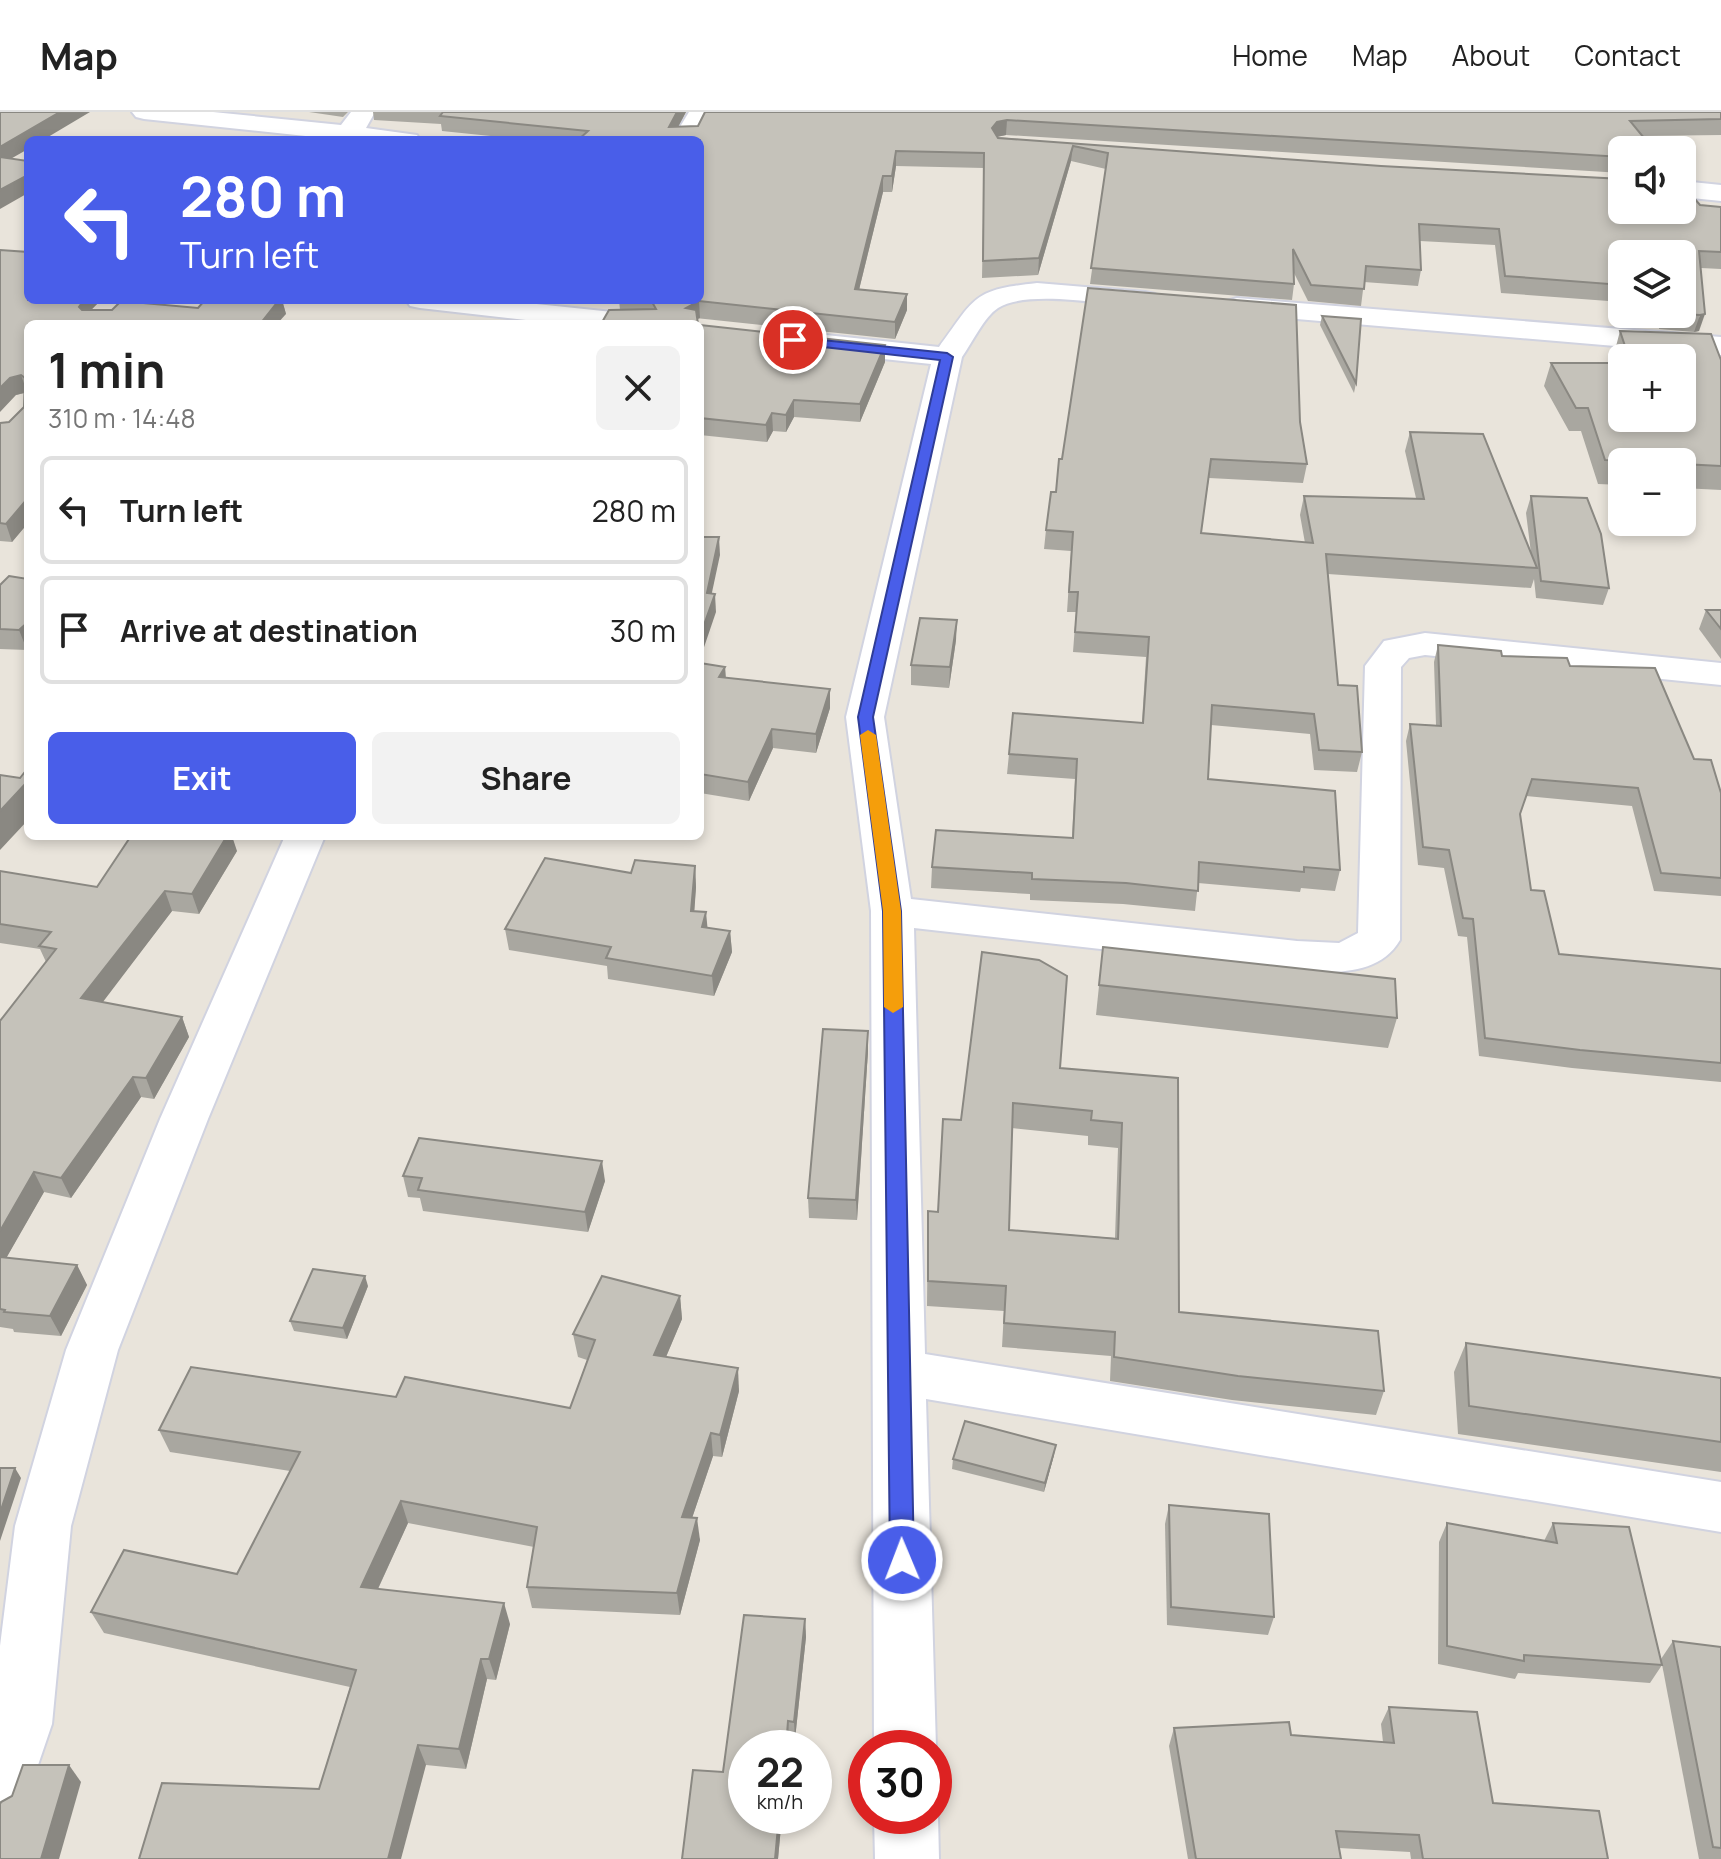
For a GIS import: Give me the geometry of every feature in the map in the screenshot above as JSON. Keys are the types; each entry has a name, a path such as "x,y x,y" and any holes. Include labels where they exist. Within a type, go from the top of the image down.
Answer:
{"street":[{"path":"144,112 359,123 396,136"},
{"path":"686,136 701,112"},
{"path":"1696,190 1721,193"},
{"path":"905,1730 892,911 865,717 947,357 986,303 1004,295 1037,291 1164,301"},
{"path":"448,304 558,320 602,310 630,320"},
{"path":"1212,305 1721,346"},
{"path":"793,340 947,357"},
{"path":"892,911 1297,956 1346,958 1379,940 1383,666 1397,649 1425,644 1721,674"},
{"path":"0,1790 21,1724 43,1526 92,1350 184,1119 303,840"},
{"path":"899,1372 1721,1507"},
{"path":"906,1834 907,1859"}],"building":[{"path":"0,112 60,112 0,147"},
{"path":"443,112 677,112 669,127 698,126 705,112 1721,112 1721,119 1630,121 1642,136 1608,136 1608,156 1007,120 997,122 992,128 998,138 1381,166 1608,178 1608,224 1696,224 1696,200 1700,205 1721,207 1721,252 1699,251 1705,314 1700,315 1696,315 1696,240 1608,240 1608,284 1505,276 1499,229 1419,224 1421,270 1366,266 1364,289 1311,285 1293,249 1294,284 1091,268 1108,153 1073,146 1039,258 983,261 984,153 896,151 892,176 883,176 855,289 907,294 895,322 704,302 704,136 582,136 588,131 440,116"},
{"path":"0,157 24,160 24,177 0,190"},
{"path":"0,250 24,252 24,304 81,304 79,307 82,310 112,310 118,304 198,308 202,304 276,304 263,320 24,320 24,377 21,375 10,378 0,388"},
{"path":"1088,288 1296,305 1300,422 1307,464 1211,459 1201,533 1313,543 1304,496 1424,499 1410,432 1483,434 1537,568 1326,554 1338,685 1357,686 1362,752 1319,750 1314,714 1212,705 1208,779 1335,791 1340,870 1304,867 1304,872 1199,862 1198,891 1126,883 1032,879 1032,873 932,867 936,830 1073,838 1077,759 1009,754 1013,713 1143,723 1149,637 1075,632 1078,592 1069,592 1073,532 1046,530 1051,492 1056,492 1059,459 1062,459"},
{"path":"653,304 693,304 686,308 696,310 697,320 603,320 609,310 656,309"},
{"path":"1322,316 1361,319 1356,383"},
{"path":"704,325 885,345 860,404 794,400 786,415 772,413 766,425 704,418"},
{"path":"1620,331 1711,334 1721,360 1721,466 1696,465 1696,448 1608,448 1608,460 1605,460 1588,408 1576,408 1551,363 1608,363 1608,432 1696,432 1696,344 1624,344"},
{"path":"24,407 24,503 6,524 0,523 0,423 9,422"},
{"path":"1531,496 1587,498 1601,534 1609,588 1541,581"},
{"path":"704,537 719,537 707,593 715,594 704,625"},
{"path":"9,576 24,578 24,626 19,630 0,629 0,585"},
{"path":"1706,610 1721,610 1721,629"},
{"path":"920,618 957,620 950,667 911,665"},
{"path":"1438,645 1501,651 1502,656 1567,658 1570,666 1655,668 1694,759 1711,760 1721,793 1721,878 1661,873 1638,788 1532,779 1520,814 1531,890 1544,891 1559,954 1721,969 1721,1063 1485,1038 1473,919 1463,918 1449,850 1423,847 1410,724 1441,726"},
{"path":"704,664 725,667 719,677 830,689 816,734 772,729 748,782 704,775"},
{"path":"24,773 24,785 0,811 0,775 20,778"},
{"path":"128,840 225,840 192,894 165,891 81,998 182,1017 146,1078 133,1077 61,1178 34,1172 0,1231 0,1021 56,949 39,946 51,932 0,924 0,871 97,887"},
{"path":"545,858 631,873 635,860 695,866 691,911 706,912 702,927 730,931 712,976 606,958 611,947 505,929"},
{"path":"1103,947 1395,979 1397,1018 1099,985"},
{"path":"982,952 1039,960 1067,976 1060,1068 1178,1078 1179,1312 1378,1331 1384,1391 1238,1376 1114,1357 1115,1332 1004,1323 1006,1286 928,1281 928,1211 938,1212 943,1119 961,1120","holes":["1013,1103 1092,1111 1091,1120 1122,1123 1118,1239 1009,1230"]},
{"path":"823,1029 868,1031 856,1200 808,1198"},
{"path":"419,1138 602,1161 585,1212 418,1190 422,1178 403,1176"},
{"path":"0,1257 77,1265 50,1316 4,1312 0,1309"},
{"path":"313,1269 365,1276 343,1328 290,1321"},
{"path":"602,1276 680,1296 654,1355 738,1368 720,1435 711,1433 682,1517 697,1518 677,1593 527,1587 537,1527 401,1501 361,1587 504,1603 489,1659 481,1659 459,1749 418,1745 388,1859 139,1859 162,1783 319,1789 356,1670 91,1612 124,1550 237,1574 300,1452 159,1430 191,1367 396,1397 405,1377 570,1408 595,1340 573,1334"},
{"path":"1466,1343 1721,1378 1721,1442 1469,1406"},
{"path":"965,1421 1056,1445 1045,1483 953,1459"},
{"path":"0,1468 15,1468 0,1513"},
{"path":"1169,1505 1269,1514 1274,1617 1171,1607"},
{"path":"1447,1523 1557,1543 1553,1523 1629,1527 1662,1665 1524,1655 1524,1661 1447,1646"},
{"path":"744,1615 805,1619 794,1722 788,1721 787,1730 729,1730"},
{"path":"1673,1641 1721,1647 1721,1848 1713,1847"},
{"path":"1389,1707 1477,1712 1493,1803 1599,1811 1608,1859 1423,1859 1419,1835 1336,1831 1341,1859 1196,1859 1174,1728 1289,1722 1291,1735 1394,1743"},
{"path":"728,1735 728,1834 777,1834 775,1859 682,1859 693,1770 723,1772"},
{"path":"23,1765 69,1765 41,1859 0,1859 0,1804 12,1796"}],"slow traffic":[{"path":"868,735 892,911 893,1007"}],"route":[{"path":"793,340 947,357 865,717 892,911 902,1560"}]}
